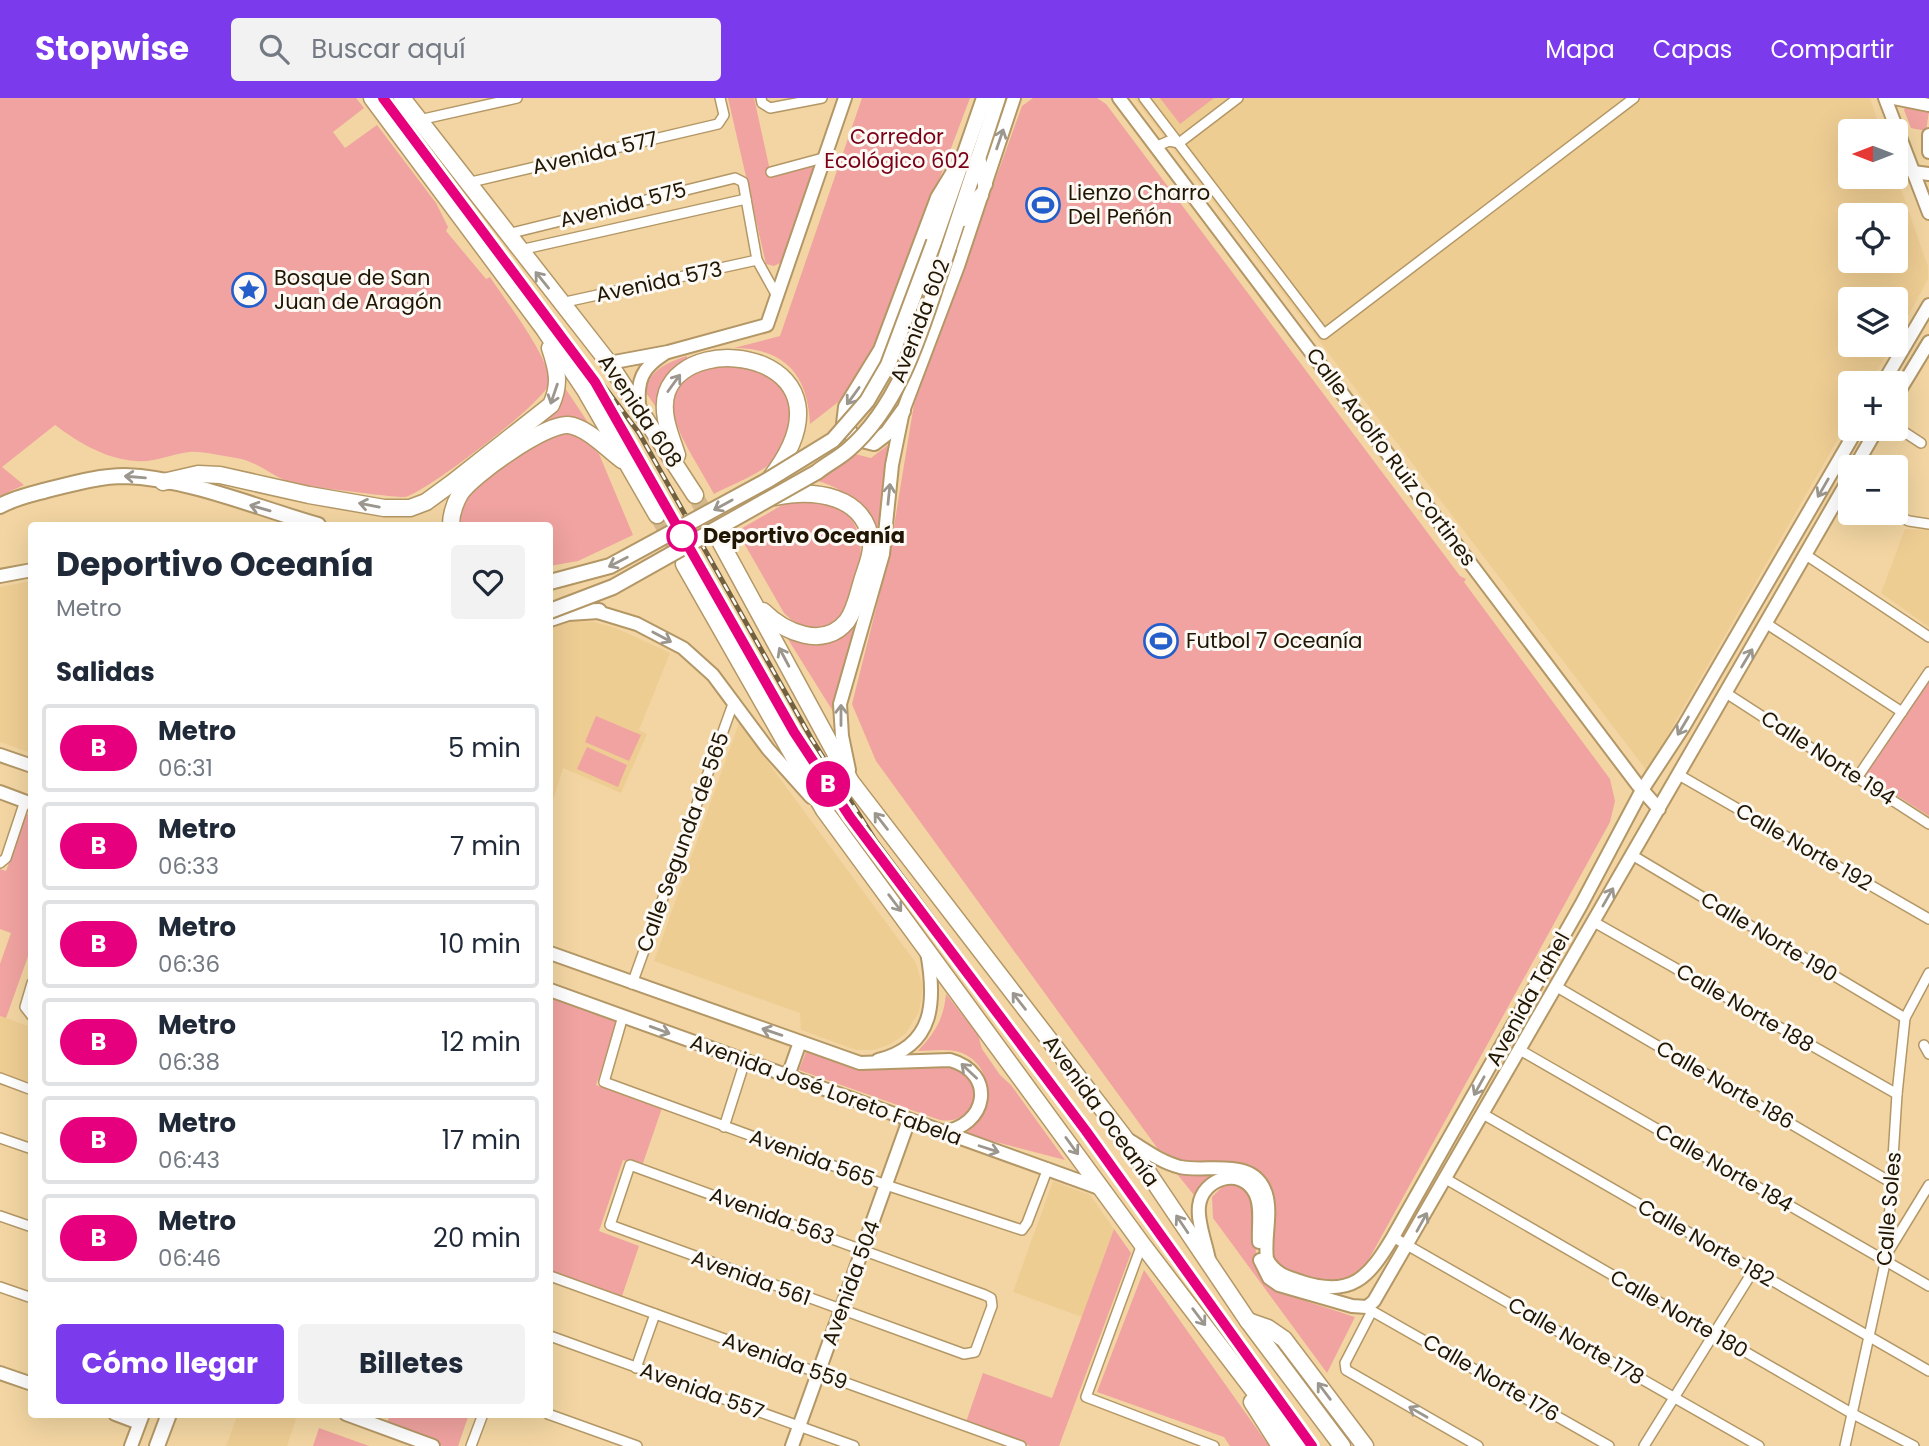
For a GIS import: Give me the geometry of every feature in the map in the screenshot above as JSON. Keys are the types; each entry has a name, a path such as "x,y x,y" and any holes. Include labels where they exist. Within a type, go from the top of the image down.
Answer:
{"highway":[{"name":"Avenida 608","path":"372,98 544,329 586,390 657,515"},
{"name":"Avenida 608","path":"402,98 506,235 609,363 695,495"},
{"path":"163,482 198,474 220,475 384,508 410,508 426,502 551,405 558,386 558,371 544,329"},
{"path":"681,471 665,411 667,391 673,382 691,368 719,359 754,359 778,372 787,383 798,413 794,442 768,481"},
{"path":"451,522 461,492 537,433 553,427 569,425 588,434 629,466"},
{"path":"751,595 783,628 797,634 818,636 831,633 846,622 861,585 871,544 864,524 845,502 811,491 774,497"},
{"path":"721,543 851,782"},
{"path":"684,564 824,810 926,945 1142,1244 1296,1446"},
{"name":"Avenida Oceanía","path":"851,782 1124,1137 1248,1321 1342,1446"},
{"path":"1248,1321 1268,1328 1284,1339 1365,1446"},
{"path":"1241,1373 1252,1402 1280,1446"}],"main road":[{"name":"Avenida 602","path":"553,610 613,587 774,497 849,449 875,421 905,369 956,228 984,98"},
{"name":"Avenida 602","path":"553,581 610,566 768,481 833,440 867,401 888,365 934,242 998,98"},
{"path":"903,411 887,433 874,443 854,438 844,424 846,407 881,350 938,198 970,157 983,189 956,228"},
{"path":"0,506 13,499 87,480 124,476 202,491 308,522"},
{"path":"553,619 568,613 599,611"},
{"path":"157,1446 168,1418"}],"street":[{"path":"419,120 517,98"},
{"name":"Avenida 577","path":"467,183 718,124 722,120 720,98"},
{"path":"764,102 822,98"},
{"path":"609,363 668,352 767,325 845,98"},
{"path":"1144,98 1324,334 1634,98"},
{"path":"1155,146 1169,141 1178,143 1238,98"},
{"path":"1885,98 1929,213"},
{"path":"1894,98 1929,105"},
{"path":"851,782 842,736 840,704 883,554 892,465 903,411 1015,100"},
{"name":"Calle Adolfo Ruiz Cortines","path":"1120,100 1642,790 1659,808"},
{"path":"1929,135 1929,152"},
{"path":"1171,167 1179,155 1178,143"},
{"path":"771,173 823,158"},
{"path":"1913,172 1929,174"},
{"name":"Avenida 575","path":"506,235 735,177 740,179 746,199"},
{"path":"519,250 746,199 757,260 777,296"},
{"name":"Avenida 573","path":"561,303 757,260"},
{"path":"1891,371 1929,305"},
{"path":"1908,377 1929,342"},
{"path":"639,406 638,390 642,373 668,352"},
{"path":"1908,434 1921,443"},
{"name":"Avenida Tahel","path":"1124,1137 1163,1161 1180,1167 1240,1169 1250,1173 1265,1191 1268,1203 1268,1259 1283,1276 1322,1288 1352,1284 1374,1268 1581,905 1642,790 1666,755 1850,441"},
{"name":"Avenida Tahel","path":"1478,1446 1345,1368 1372,1308 1838,502"},
{"path":"1908,521 1929,524"},
{"path":"1806,555 1929,637"},
{"path":"0,576 28,571"},
{"path":"553,603 599,611 637,624 683,648 713,675 768,749 824,810"},
{"path":"1767,624 1902,712"},
{"path":"1857,778 1929,672"},
{"name":"Calle Norte 194","path":"1726,693 1929,824"},
{"name":"Calle Segunda de 565","path":"632,984 734,701"},
{"path":"0,755 28,765"},
{"name":"Calle Norte 192","path":"1679,775 1929,919"},
{"path":"0,792 28,802 1,863"},
{"name":"Calle Norte 190","path":"1632,855 1905,1018"},
{"name":"Calle Norte 188","path":"1594,922 1897,1094"},
{"path":"860,1063 900,1052 916,1040 926,1023 933,984 926,945"},
{"name":"Avenida José Loreto Fabela","path":"553,954 860,1063"},
{"name":"Calle Soles","path":"1845,1446 1886,1258 1905,1018 1929,973"},
{"name":"Calle Norte 186","path":"1557,987 1892,1183"},
{"name":"Avenida José Loreto Fabela","path":"553,991 938,1132 1103,1189"},
{"path":"28,994 25,1002 28,1011"},
{"name":"Avenida 565","path":"623,1016 604,1082 724,1127 1022,1230 1048,1168"},
{"path":"788,1076 800,1042"},
{"name":"Calle Norte 184","path":"1520,1050 1886,1258 1929,1286"},
{"path":"860,1063 950,1060 971,1070 981,1091 976,1114 954,1130 938,1132"},
{"path":"724,1127 745,1061"},
{"path":"0,1078 28,1088"},
{"name":"Calle Norte 182","path":"1483,1114 1929,1371"},
{"name":"Avenida 504","path":"792,1446 909,1120"},
{"path":"0,1138 28,1148"},
{"name":"Avenida 561","path":"630,1165 610,1225 841,1311 972,1354"},
{"name":"Avenida 563","path":"630,1165 991,1298 992,1306 977,1348 972,1354"},
{"path":"1211,1267 1199,1203 1209,1185 1226,1178 1236,1178 1252,1188 1257,1196 1260,1261 1269,1278 1279,1285 1334,1301 1372,1308"},
{"name":"Calle Norte 180","path":"1446,1179 1853,1414 1914,1446"},
{"path":"1886,1258 1929,1185"},
{"path":"0,1216 28,1226"},
{"name":"Calle Norte 178","path":"1393,1237 1759,1446"},
{"path":"1142,1244 1086,1397 1214,1446"},
{"path":"1644,1446 1753,1271"},
{"name":"Avenida 559","path":"553,1277 1021,1446"},
{"path":"0,1287 28,1294"},
{"name":"Calle Norte 176","path":"1372,1308 1609,1446"},
{"path":"636,1367 655,1314"},
{"name":"Avenida 557","path":"553,1337 853,1446"},
{"path":"0,1373 28,1383"},
{"path":"553,1416 637,1446"},
{"path":"131,1446 141,1418"},
{"path":"471,1446 482,1418"},
{"path":"373,1419 433,1446"},
{"path":"605,1446 609,1436"}],"shaded area":[{"path":"1134,98 1870,98 1877,119 1838,119 1838,189 1901,189 1906,203 1838,203 1838,273 1908,273 1908,209 1928,267 1928,279 1908,316 1908,287 1838,287 1838,357 1885,357 1877,371 1838,371 1838,439 1647,771"},
{"path":"1905,529 1929,530 1929,627 1881,593"},
{"path":"28,582 28,752 0,742 0,587"},
{"path":"572,621 594,622 616,628 670,653 639,730 647,734 621,793 563,768 553,800 553,626"},
{"path":"739,723 916,963 923,987 919,1012 906,1033 891,1044 874,1050 856,1050 801,1030 800,1013 654,961"},
{"path":"0,1016 28,1026 28,1083 0,1073"},
{"path":"1053,1181 1090,1195 1114,1229 1082,1317 1013,1292"},
{"path":"236,1418 296,1419 287,1446 226,1446"}],"green space":[{"name":"Bosque de San Juan de Aragón","path":"0,98 356,98 364,108 333,132 345,148 377,125 436,203 448,227 446,231 486,279 490,277 535,344 548,372 549,383 529,408 484,445 417,492 405,497 295,484 244,460 206,453 189,452 156,460 125,460 93,449 55,425 2,467 24,485 0,496"},
{"path":"728,98 754,98 771,175 816,164 782,262 774,266 766,264"},
{"name":"Corredor Ecológico 602","path":"862,98 970,98 875,349 842,399 810,424 804,391 790,367 767,353 734,348 780,336"},
{"name":"Deportivo Oceanía","path":"1033,98 1097,98 1106,104 1460,576 1466,579 1464,582 1610,779 1615,801 1610,822 1364,1268 1345,1281 1313,1281 1293,1275 1278,1264 1272,1252 1268,1195 1260,1179 1245,1163 1186,1163 1158,1149 876,761 852,704 889,557 914,404 1022,106"},
{"path":"1160,98 1214,98 1180,124"},
{"path":"1906,105 1929,111 1926,131 1911,128 1904,110"},
{"path":"687,356 687,362 659,396 656,407 644,390 647,383 661,368"},
{"path":"732,363 765,372 778,382 789,403 790,426 782,449 770,464 714,494 680,432 674,413 674,397 683,382 701,371"},
{"path":"563,385 591,427 563,419 534,428"},
{"path":"564,431 586,440 599,454 633,535 578,561 553,565 553,522 460,522 464,499 543,436"},
{"path":"888,445 878,550 858,506 843,492 818,481 855,454 871,458"},
{"path":"806,499 843,510 856,526 861,548 859,573 852,596 840,615 824,626 805,627 784,613 737,531 784,504"},
{"path":"863,603 839,683 834,713 786,636 816,641"},
{"path":"1929,674 1929,816 1862,773"},
{"path":"596,716 641,735 629,761 585,742"},
{"path":"587,747 627,765 618,787 577,769"},
{"path":"28,814 28,956 6,1018 0,1016 0,964 11,933 0,929 0,869 6,871"},
{"path":"946,994 978,1035 982,1049 1000,1075 1011,1085 1065,1160 965,1134 980,1115 984,1104 985,1080 981,1069 973,1060 957,1051 918,1051 938,1025"},
{"path":"553,997 619,1020 596,1085 662,1108 642,1166 623,1160 599,1231 639,1246 622,1296 553,1272"},
{"path":"806,1052 860,1068 951,1066 963,1072 970,1080 974,1091 973,1101 969,1110 961,1117 937,1119 799,1070"},
{"path":"1173,1169 1226,1172 1198,1200"},
{"path":"1235,1184 1246,1190 1252,1200 1257,1258 1261,1272 1269,1284 1296,1297 1355,1317 1327,1373 1213,1218 1212,1197 1222,1187"},
{"path":"1114,1229 1131,1253 1059,1446 1030,1446 966,1422 983,1373 1052,1398"},
{"path":"1144,1270 1269,1446 1230,1446 1224,1437 1097,1392"},
{"path":"389,1418 468,1418 458,1446 443,1446 386,1426"},
{"path":"319,1428 369,1446 313,1446"}],"tunnel":[{"path":"695,495 720,541"},
{"path":"657,515 683,562"}],"railway":[{"path":"388,98 639,433 811,738 875,840 1118,1168 1317,1446"},
{"path":"602,393 814,763"}],"metro line":[{"name":"B","path":"383,98 571,346 595,382 794,732 850,817 1115,1170 1312,1446"}],"place":[{"name":"Lienzo Charro Del Peñón","path":"1043,205"},
{"name":"Bosque de San Juan de Aragón","path":"249,290"},
{"name":"Deportivo Oceanía","path":"682,536"},
{"name":"Futbol 7 Oceanía","path":"1161,641"}]}
